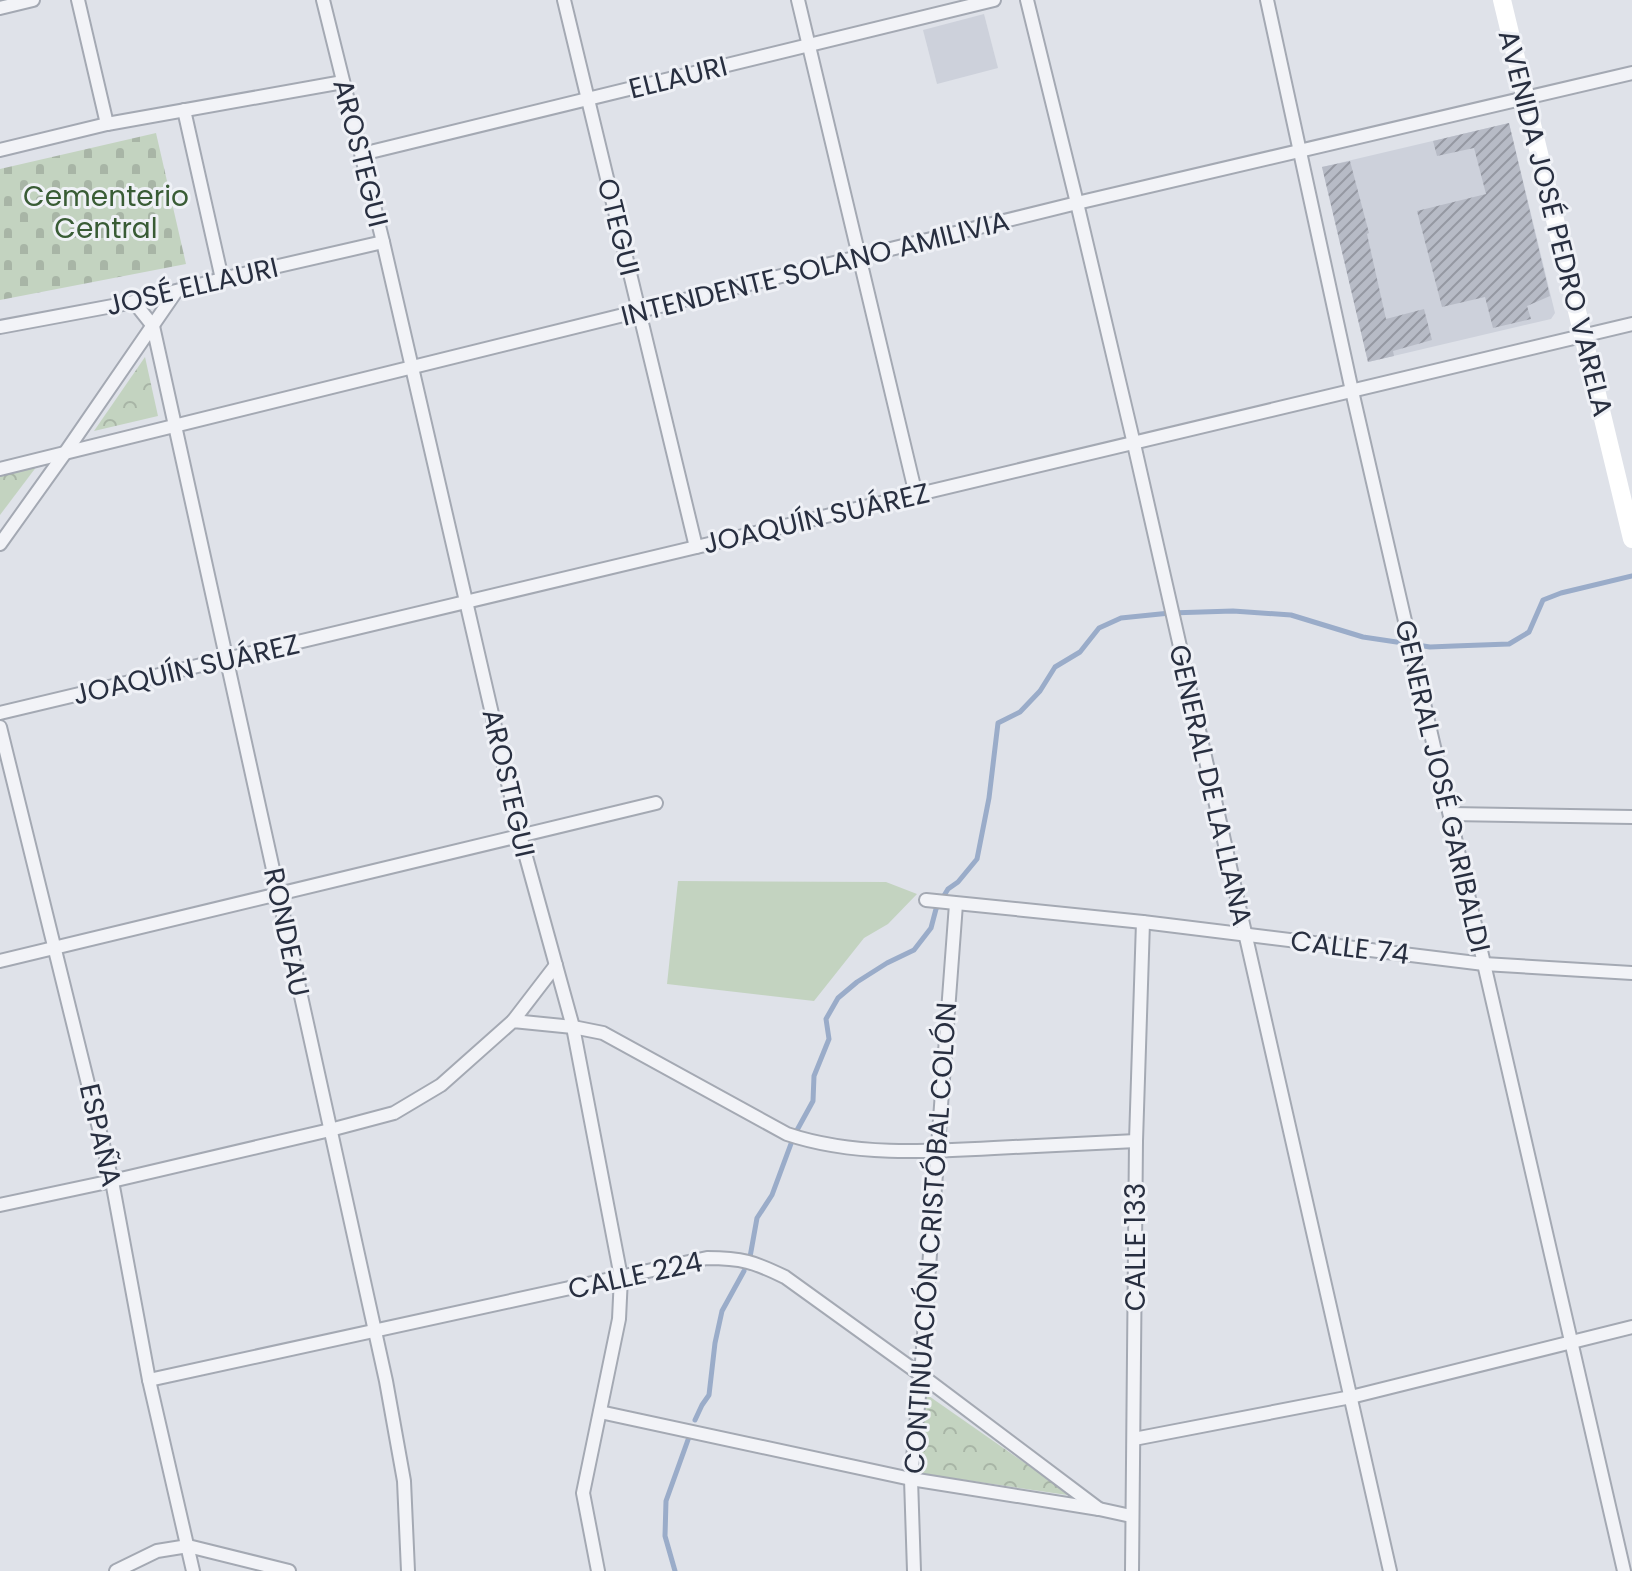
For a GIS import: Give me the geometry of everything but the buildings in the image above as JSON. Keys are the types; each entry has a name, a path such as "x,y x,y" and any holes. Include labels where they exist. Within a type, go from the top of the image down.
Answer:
{"street":[{"path":"0,8 33,0"},
{"path":"78,0 107,124"},
{"name":"AROSTEGUI","path":"323,0 383,242 520,835 573,1027 621,1277 619,1319 583,1493 598,1571"},
{"name":"OTEGUI","path":"564,0 696,547"},
{"path":"798,0 916,495"},
{"name":"ELLAURI","path":"362,154 994,0"},
{"name":"GENERAL DE LA LLANA","path":"1027,0 1134,444 1390,1571"},
{"name":"GENERAL JOSÉ GARIBALDI","path":"1267,0 1352,391 1624,1571"},
{"name":"AVENIDA JOSÉ PEDRO VARELA","path":"1502,0 1632,539"},
{"name":"INTENDENTE SOLANO AMILIVIA","path":"0,469 1077,203 1632,73"},
{"path":"0,150 107,124 343,82"},
{"path":"184,110 222,279"},
{"name":"JOSÉ ELLAURI","path":"0,327 175,293 222,279 383,242"},
{"path":"0,544 175,293"},
{"name":"RONDEAU","path":"134,302 153,326 375,1330 404,1481 408,1571"},
{"name":"JOAQUÍN SUÁREZ","path":"0,713 1632,324"},
{"name":"ESPAÑA","path":"0,727 112,1181 149,1380 193,1571"},
{"path":"0,961 656,803"},
{"path":"1450,814 1632,817"},
{"name":"CALLE 74","path":"941,902 1143,922 1484,964 1632,973"},
{"name":"CONTINUACIÓN CRISTÓBAL COLÓN","path":"914,1571 911,1479 937,1151 941,902"},
{"name":"CALLE 133","path":"1132,1571 1136,1141 1143,922"},
{"path":"0,1205 394,1113 441,1085 513,1021 556,965"},
{"path":"513,1021 603,1033 787,1134 813,1143 937,1151 1136,1141"},
{"name":"CALLE 224","path":"149,1380 707,1258 738,1258 785,1277 1099,1509"},
{"path":"1134,1439 1351,1397 1632,1327"},
{"path":"600,1412 911,1479 1131,1516"},
{"path":"116,1571 157,1551 188,1546 289,1571"},
{"path":"1624,1571 1632,1569"}],"shaded area":[{"path":"984,14 998,68 937,84 923,30"},
{"path":"1509,123 1555,313 1551,319 1368,362 1322,167"}],"green space":[{"name":"Cementerio Central","path":"156,133 186,264 0,300 0,169"},
{"path":"145,357 158,416 94,431"},
{"path":"37,466 0,515 0,475"},
{"path":"678,881 886,882 917,894 888,924 864,938 814,1001 667,984"},
{"path":"926,1394 1065,1491 1067,1495 918,1473"}],"waterway":[{"path":"796,1132 813,1101 814,1076 829,1039 826,1019 838,998 887,963 914,950 931,928 936,909 948,889 977,859 989,798 998,723 1020,712 1040,691 1055,667 1080,652 1099,628 1121,618 1233,611 1291,615 1363,637 1430,647 1509,644 1529,632 1543,600 1632,576"},
{"path":"750,1257 757,1218 772,1195 792,1141"},
{"path":"695,1420 709,1395 722,1311 744,1271"},
{"path":"675,1571 665,1536 666,1501 689,1437"}]}
